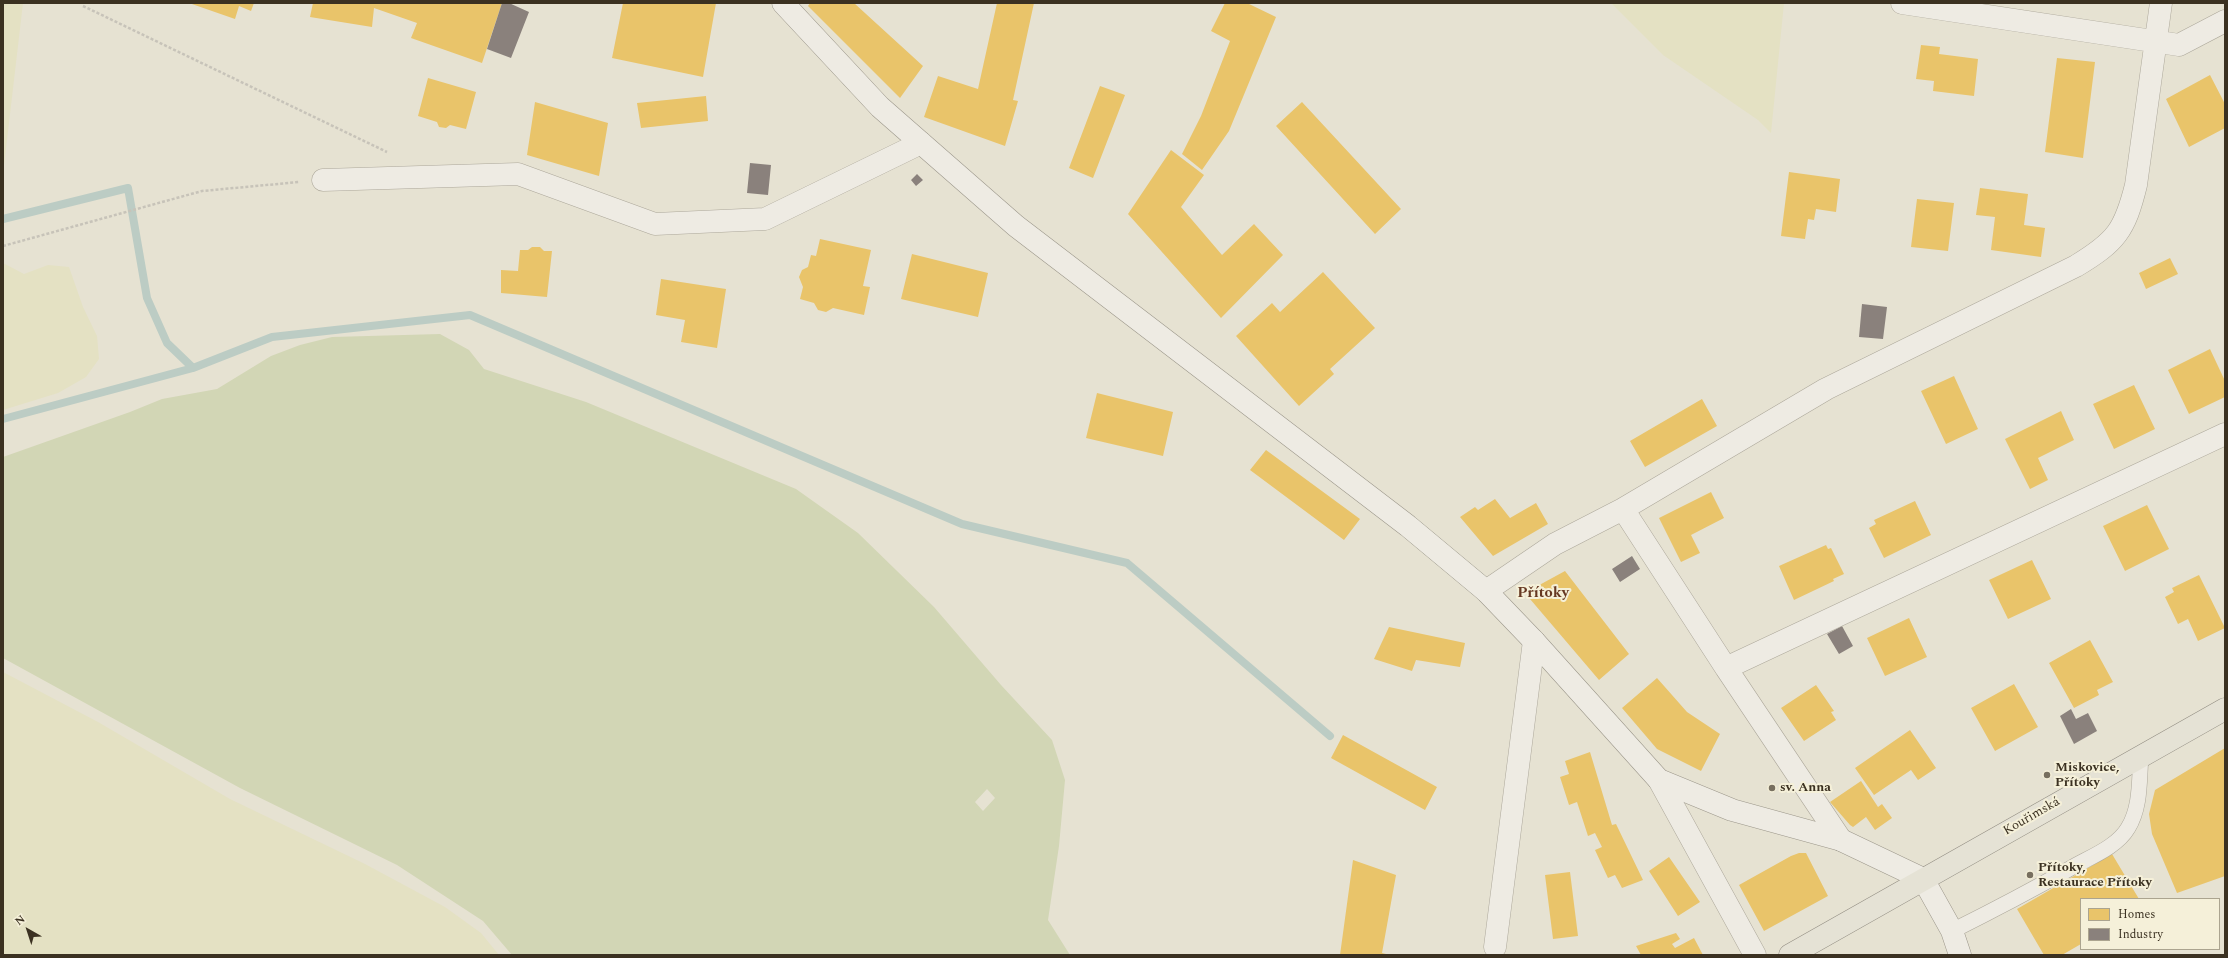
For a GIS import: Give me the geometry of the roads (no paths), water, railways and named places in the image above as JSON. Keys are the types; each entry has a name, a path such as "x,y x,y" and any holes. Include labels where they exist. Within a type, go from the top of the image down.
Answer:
{"main road":[{"name":"Kouřimská","path":"1790,955 2225,708"}],"street":[{"path":"783,3 880,107 1016,226 1408,526 1486,591 1534,641 1659,780 1755,955"},
{"path":"1902,3 2179,45 2225,21"},
{"path":"1486,591 1555,544 1622,509 1826,389 2076,266 2100,252 2120,232 2129,214 2136,185 2160,3"},
{"path":"323,180 518,174 654,224 765,219 921,143"},
{"path":"1726,668 2225,434"},
{"path":"1622,509 1841,840"},
{"path":"1495,947 1534,641"},
{"path":"1659,780 1732,810 1841,840 1923,879 1952,932 1960,955"}],"lane":[{"path":"1952,932 2034,889 2104,849 2123,835 2133,817 2139,795 2141,756"}],"waterway":[{"path":"3,219 128,188 147,298 167,343 193,368 272,337 470,315 962,524 1127,563 1330,736"},
{"path":"3,419 193,368"}],"place":[{"name":"Miskovice, Přítoky","path":"2047,775"},
{"name":"sv. Anna","path":"1772,788"},
{"name":"Přítoky, Restaurace Přítoky","path":"2030,875"}],"district":[{"name":"Přítoky","path":"1543,594"}]}
